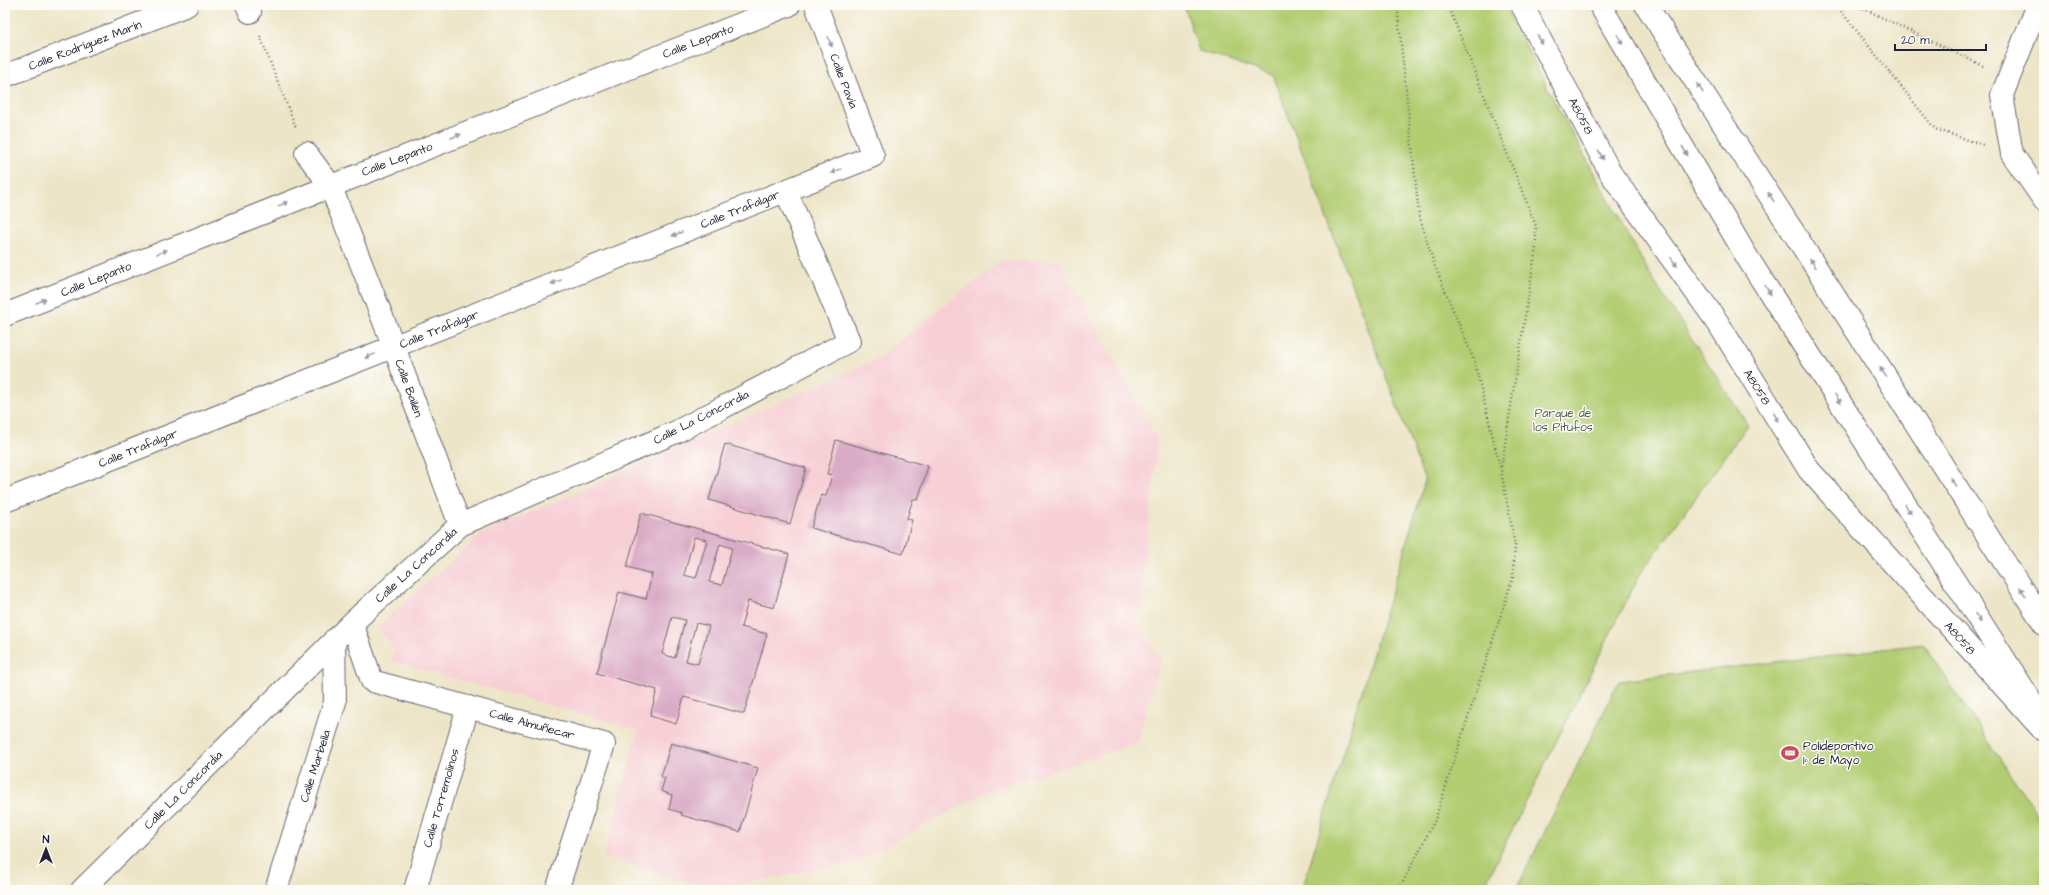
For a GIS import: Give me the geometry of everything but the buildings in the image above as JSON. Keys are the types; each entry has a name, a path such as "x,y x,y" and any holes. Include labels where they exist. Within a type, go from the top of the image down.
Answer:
{"main road":[{"name":"Calle Rodríguez Marín","path":"5,76 187,5"},
{"name":"Calle Lepanto","path":"5,315 330,185 789,5"},
{"name":"Calle Pavía","path":"816,5 873,156"},
{"name":"A8058","path":"1522,5 1611,174 1718,323 1809,470 2044,732"},
{"path":"1600,5 1747,257 2044,721"},
{"path":"1646,5 2044,624"},
{"path":"2038,5 2002,95 2012,154 2044,200"},
{"name":"Calle Bailén","path":"306,153 330,185 394,347 460,526"},
{"name":"Calle Trafalgar","path":"5,501 873,156"},
{"name":"Calle La Concordia","path":"82,890 334,640 460,526 676,432 849,341 786,191"},
{"name":"Calle Almuñecar","path":"352,623 372,682 604,744 557,890"},
{"name":"Calle Marbella","path":"276,890 335,702 334,640"},
{"name":"Calle Torremolinos","path":"415,890 468,707"}],"path":[{"path":"1397,5 1419,215 1434,264 1474,360 1501,471 1515,545 1513,577 1435,820 1399,890"},
{"path":"1448,5 1536,226 1536,248 1501,471"},
{"path":"1836,5 1935,130 2012,154"},
{"path":"1856,5 2009,78"},
{"path":"249,9 306,153"}],"shaded area":[{"path":"1059,260 1158,440 1138,626 1161,659 1137,743 981,794 855,863 714,889 603,857 638,730 392,661 394,649 377,627 480,535 877,359 1000,261"}],"green space":[{"name":"Parque de los Pitufos","path":"1184,5 1504,5 1557,106 1653,280 1748,425 1639,576 1482,890 1302,890 1425,481 1273,75 1199,51"},
{"name":"Polideportivo 1º de Mayo","path":"1923,644 2044,824 2044,890 1516,890 1619,681"}],"place":[{"name":"Polideportivo 1º de Mayo","path":"1790,753"}]}
